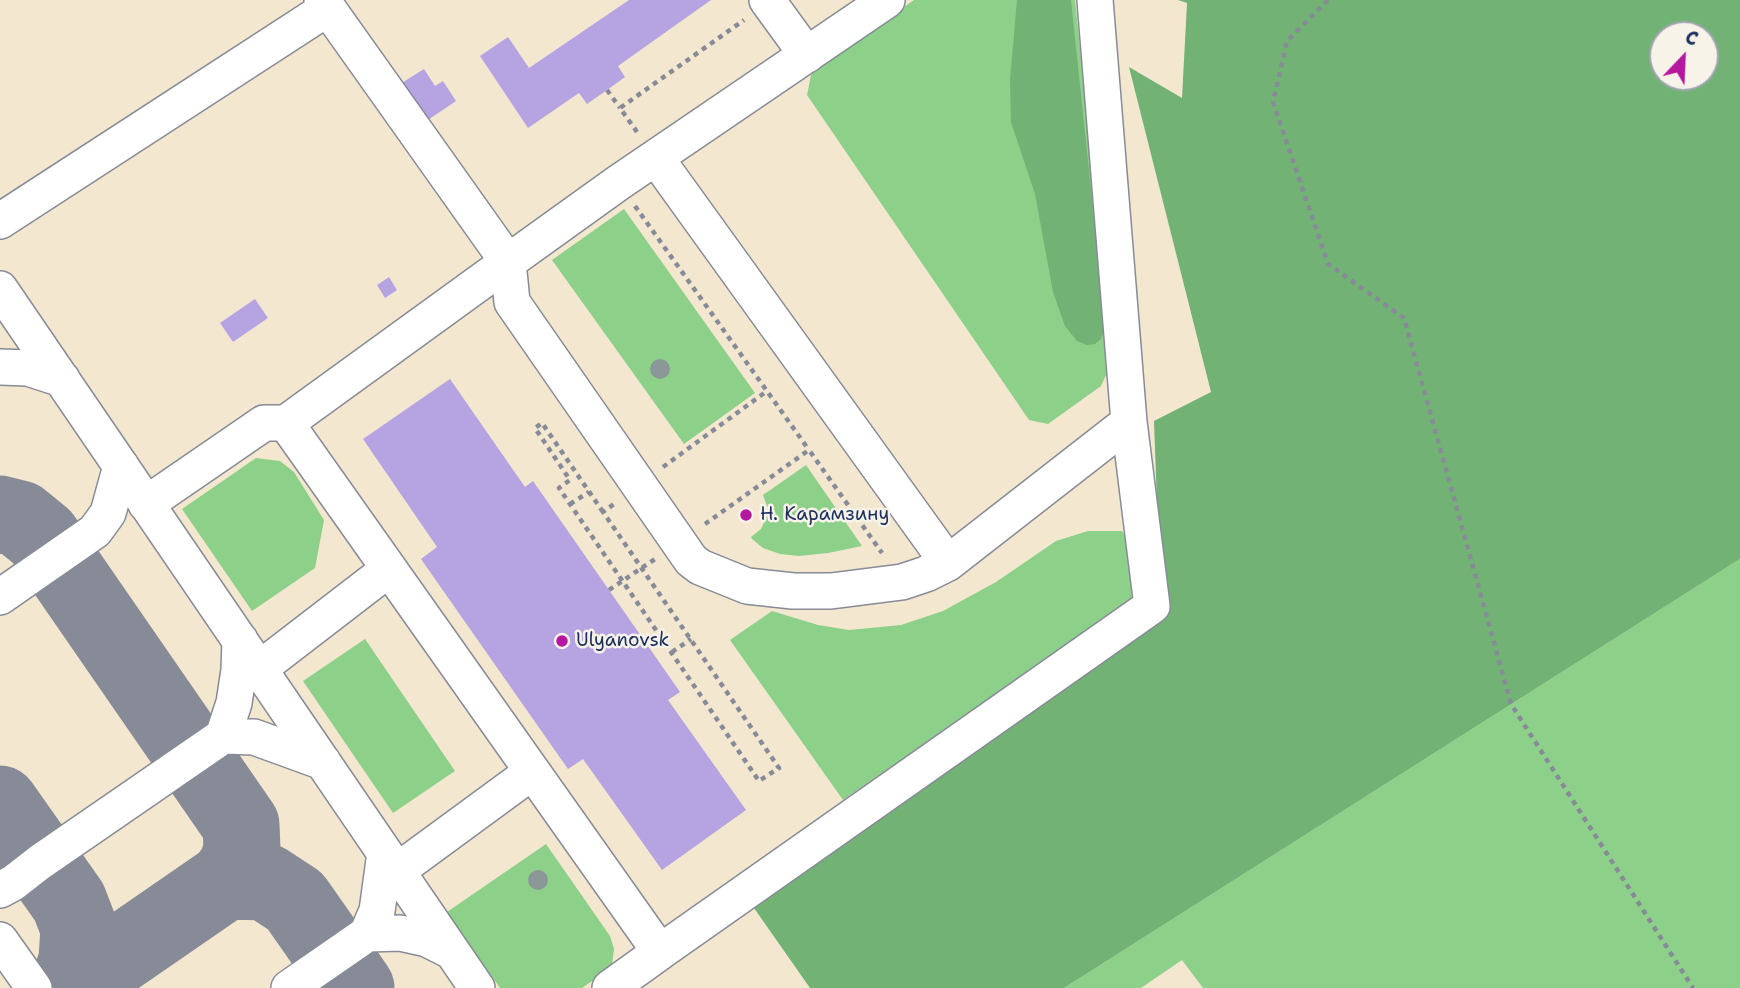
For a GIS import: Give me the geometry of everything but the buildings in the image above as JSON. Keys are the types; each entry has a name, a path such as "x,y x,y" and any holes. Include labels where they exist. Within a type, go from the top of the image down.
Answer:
{"street":[{"path":"95,531 141,524 155,516 264,423 286,422 618,183 887,0"},
{"path":"610,988 1152,606 1129,422 1095,0"},
{"path":"768,1 807,55"},
{"path":"0,221 325,4 508,262 512,302 678,542 691,560 700,567 747,586 793,591 831,591 902,582 926,574 948,563 1129,422"},
{"path":"656,158 948,563"},
{"path":"0,354 6,341 8,300"},
{"path":"8,300 477,988"},
{"path":"0,366 28,368 62,379"},
{"path":"286,422 660,952"},
{"path":"6,589 95,531 108,513 121,466"},
{"path":"259,668 389,569"},
{"path":"223,736 239,670 240,640"},
{"path":"34,988 3,914 40,862 223,736 254,737 323,762"},
{"path":"289,988 367,934 377,911 391,862 532,772"},
{"path":"367,934 400,933 427,939 451,950"}],"path":[{"path":"1328,0 1287,41 1273,102 1328,264 1404,318 1511,704 1693,988"},
{"path":"621,107 768,1"},
{"path":"607,90 656,158"},
{"path":"618,183 902,582"},
{"path":"603,512 542,423 534,428 570,480 559,488 759,781 779,768 642,567"},
{"path":"609,590 809,450"},
{"path":"570,504 589,492"},
{"path":"672,652 691,639"}],"green space":[{"path":"914,0 1075,0 1113,360 1101,386 1048,424 1029,420 807,95 812,70"},
{"path":"1017,0 1071,0 1104,313 1105,329 1101,339 1095,344 1087,345 1077,341 1065,326 1053,292 1035,194 1011,122 1010,80"},
{"path":"1178,0 1740,0 1740,559 1064,988 810,988 754,908 1161,614 1154,421 1211,392 1129,67 1182,98 1187,3"},
{"path":"624,209 755,393 684,444 552,260"},
{"path":"256,458 280,461 294,472 324,520 315,568 252,611 182,509"},
{"path":"806,465 862,546 799,556 780,554 763,548 752,539 767,516 768,509 763,495"},
{"path":"1088,531 1122,531 1129,542 1132,600 843,800 730,640 772,611 818,625 849,630 901,625 943,611 996,582 1056,541"},
{"path":"1740,559 1740,988 1203,988 1182,960 1141,988 1064,988"},
{"path":"365,639 455,771 393,813 303,681"},
{"path":"546,844 610,936 614,949 612,965 582,988 500,988 447,912"}],"taxiway":[{"path":"0,514 20,519 42,537 241,825 242,849 237,866 226,881"},
{"path":"0,804 69,902 79,928 77,960 68,988"},
{"path":"71,988 226,881 266,882 295,901 356,988"}],"place":[{"name":"Н. Карамзину","path":"746,515"},
{"name":"Ulyanovsk","path":"562,641"}]}
